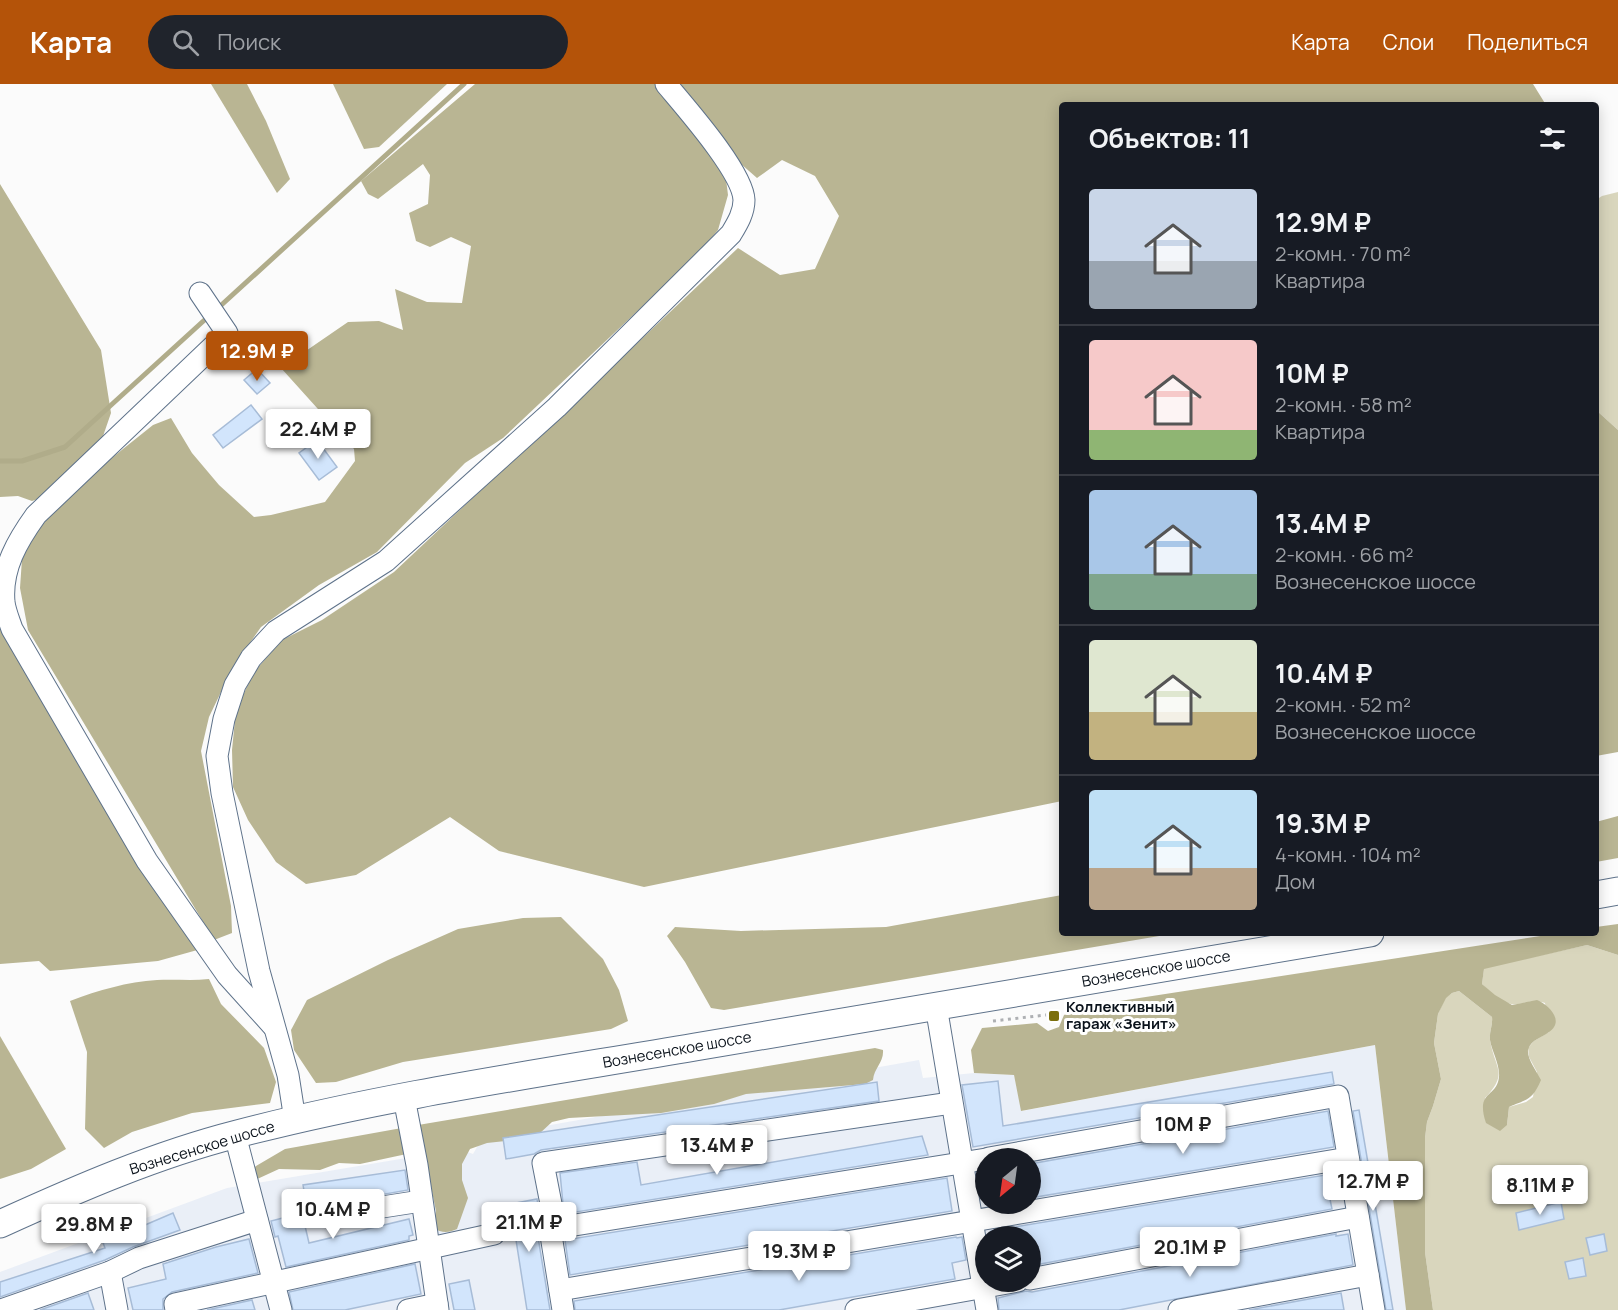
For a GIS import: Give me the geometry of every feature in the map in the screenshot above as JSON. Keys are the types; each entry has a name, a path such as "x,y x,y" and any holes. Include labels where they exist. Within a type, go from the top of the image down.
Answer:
{"main road":[{"path":"1599,894 1618,891"},
{"name":"Вознесенское шоссе","path":"0,1224 54,1199 141,1165 235,1134 347,1108 1352,936"}],"lane":[{"path":"295,1120 288,1075 259,970 230,833 217,756 224,718 235,686 251,658 276,631 386,561 557,407 731,234 740,219 744,200 741,184 732,167 666,84"},
{"path":"200,293 227,333 36,515 17,541 7,571 4,602 12,629 147,861 227,975 275,1029"},
{"path":"936,1006 975,1240"},
{"path":"1041,1148 1338,1096 1374,1310"},
{"path":"404,1098 417,1165 437,1307 408,1310"},
{"path":"951,1103 543,1163 552,1209 550,1229 562,1300 972,1222 1348,1158"},
{"path":"235,1134 281,1310"},
{"path":"550,1229 975,1160"},
{"path":"330,1215 422,1200"},
{"path":"1041,1277 1358,1217"},
{"path":"1,1310 110,1272 139,1258 257,1220"},
{"path":"176,1310 175,1304 494,1234"},
{"path":"110,1272 117,1310"},
{"path":"1179,1310 1368,1275"},
{"path":"856,1310 975,1289"},
{"path":"984,1292 987,1310"}],"shaded area":[{"path":"211,84 247,84 266,121 290,179 277,193"},
{"path":"333,84 447,84 379,147 364,149"},
{"path":"475,84 656,84 725,171 728,195 718,230 698,254 503,438 465,463 377,552 319,585 261,627 233,667 209,717 201,751 231,906 232,933 214,940 28,630 20,588 22,559 39,526 88,477 153,425 171,418 192,453 219,485 254,517 325,502 355,461 354,449 281,368 348,322 379,321 403,330 395,289 427,302 462,303 471,246 451,237 430,247 416,241 409,213 428,204 430,175 423,164 378,199 368,194 361,181"},
{"path":"680,84 1533,84 1544,102 1059,102 1059,802 644,887 499,851 450,817 356,875 306,884 276,862 248,820 233,787 232,750 236,710 254,672 282,640 322,620 394,572 738,248 780,275 815,269 839,216 815,176 782,160 757,178 741,164"},
{"path":"0,184 101,350 111,413 101,442 41,498 32,501 18,496 0,497"},
{"path":"1618,192 1618,430 1599,413 1599,198"},
{"path":"1599,413 1618,430 1618,752 1599,755"},
{"path":"0,608 201,949 158,961 50,971 39,961 0,964"},
{"path":"1618,816 1618,858 1599,861 1599,821"},
{"path":"1059,896 1059,936 1159,936 724,1010 711,1008 685,962 667,936 675,927 741,931 886,927"},
{"path":"561,917 603,959 619,990 628,1021 611,1029 403,1062 336,1082 316,1083 294,1050 291,1030 307,1000 458,929 523,918"},
{"path":"1618,924 1618,955 1587,945 1484,969 1482,984 1495,995 1512,1005 1537,1000 1550,1009 1556,1023 1554,1028 1529,1046 1528,1054 1541,1080 1538,1087 1528,1098 1509,1107 1507,1125 1500,1131 1486,1123 1483,1112 1485,1099 1495,1088 1499,1077 1490,1040 1492,1017 1459,991 1446,998 1438,1014 1434,1043 1441,1079 1427,1122 1425,1138 1425,1252 1433,1310 1406,1310 1375,1045 1021,1111 1014,1075 974,1073 971,1050 982,1028 1037,1023 1048,1031 1059,1027 1064,1015 1081,1007 1541,936 1599,936 1599,927"},
{"path":"1587,945 1618,955 1618,1310 1433,1310 1425,1252 1425,1138 1427,1122 1441,1079 1434,1043 1438,1014 1445,998 1459,991 1492,1017 1490,1040 1498,1076 1497,1082 1485,1098 1507,1125 1509,1107 1526,1102 1533,1097 1537,1072 1529,1057 1528,1048 1534,1041 1549,1032 1545,1003 1536,1001 1511,1004 1503,1001 1482,984 1484,968"},
{"path":"209,979 221,1004 264,1048 276,1082 270,1103 192,1113 132,1132 104,1148 85,1129 87,1052 70,1001 102,990 135,983 157,980"},
{"path":"0,1036 66,1149 31,1169 0,1179"},
{"path":"1375,1045 1406,1310 0,1310 0,1272 227,1188 460,1149 473,1154 483,1137 919,1060 923,1078 974,1073 1014,1075 1022,1111"},
{"path":"875,1048 883,1050 882,1058 873,1080 865,1084 746,1094 714,1104 661,1113 569,1118 552,1122 539,1134 523,1139 487,1143 470,1149 462,1164 462,1180 468,1198 457,1229 451,1231 442,1232 433,1228 436,1211 427,1167 416,1152 360,1164 339,1163 320,1170 279,1169 253,1181 250,1172 285,1149"}],"building":[{"path":"257,369 270,383 257,394 244,380"},
{"path":"251,405 262,419 223,448 213,435"},
{"path":"317,440 337,467 319,480 299,453"},
{"path":"1332,1072 1334,1084 973,1147 962,1085 998,1081 1003,1126"},
{"path":"877,1082 879,1101 541,1150 534,1154 506,1159 503,1138"},
{"path":"1359,1110 1393,1310 1386,1310 1353,1111"},
{"path":"1328,1111 1334,1147 1041,1196 1041,1162"},
{"path":"922,1136 928,1155 564,1214 560,1173 637,1162 641,1185"},
{"path":"405,1170 408,1190 307,1208 303,1185"},
{"path":"1325,1175 1332,1209 1041,1264 1041,1226 1021,1226"},
{"path":"947,1178 952,1211 570,1275 565,1240"},
{"path":"537,1199 539,1210 537,1231 550,1310 527,1310 513,1221 508,1222 505,1205"},
{"path":"1561,1202 1564,1219 1519,1230 1516,1213"},
{"path":"173,1213 180,1230 105,1260 0,1297 0,1282 105,1248 103,1243"},
{"path":"302,1213 309,1243 409,1219 413,1235 409,1236 409,1240 286,1267 278,1236 275,1237 271,1221"},
{"path":"1336,1234 1336,1236 1348,1234 1353,1265 1119,1310 999,1310 998,1298"},
{"path":"1604,1234 1607,1251 1590,1255 1586,1238"},
{"path":"962,1237 966,1260 952,1263 955,1279 779,1310 575,1310 574,1301"},
{"path":"249,1239 258,1273 172,1292 163,1299 163,1310 133,1310 128,1288 166,1279 163,1264"},
{"path":"1583,1258 1586,1276 1569,1279 1565,1262"},
{"path":"415,1264 421,1294 345,1310 293,1310 289,1292"},
{"path":"469,1280 475,1310 454,1310 449,1284"},
{"path":"88,1293 94,1310 40,1310"},
{"path":"1341,1293 1344,1310 1249,1310"},
{"path":"252,1300 255,1310 207,1310"}],"waterway":[{"path":"217,309 464,84"},
{"path":"0,461 22,461 65,447 210,315"}],"place":[{"name":"Коллективный гараж «Зенит»","path":"1054,1016"}]}
